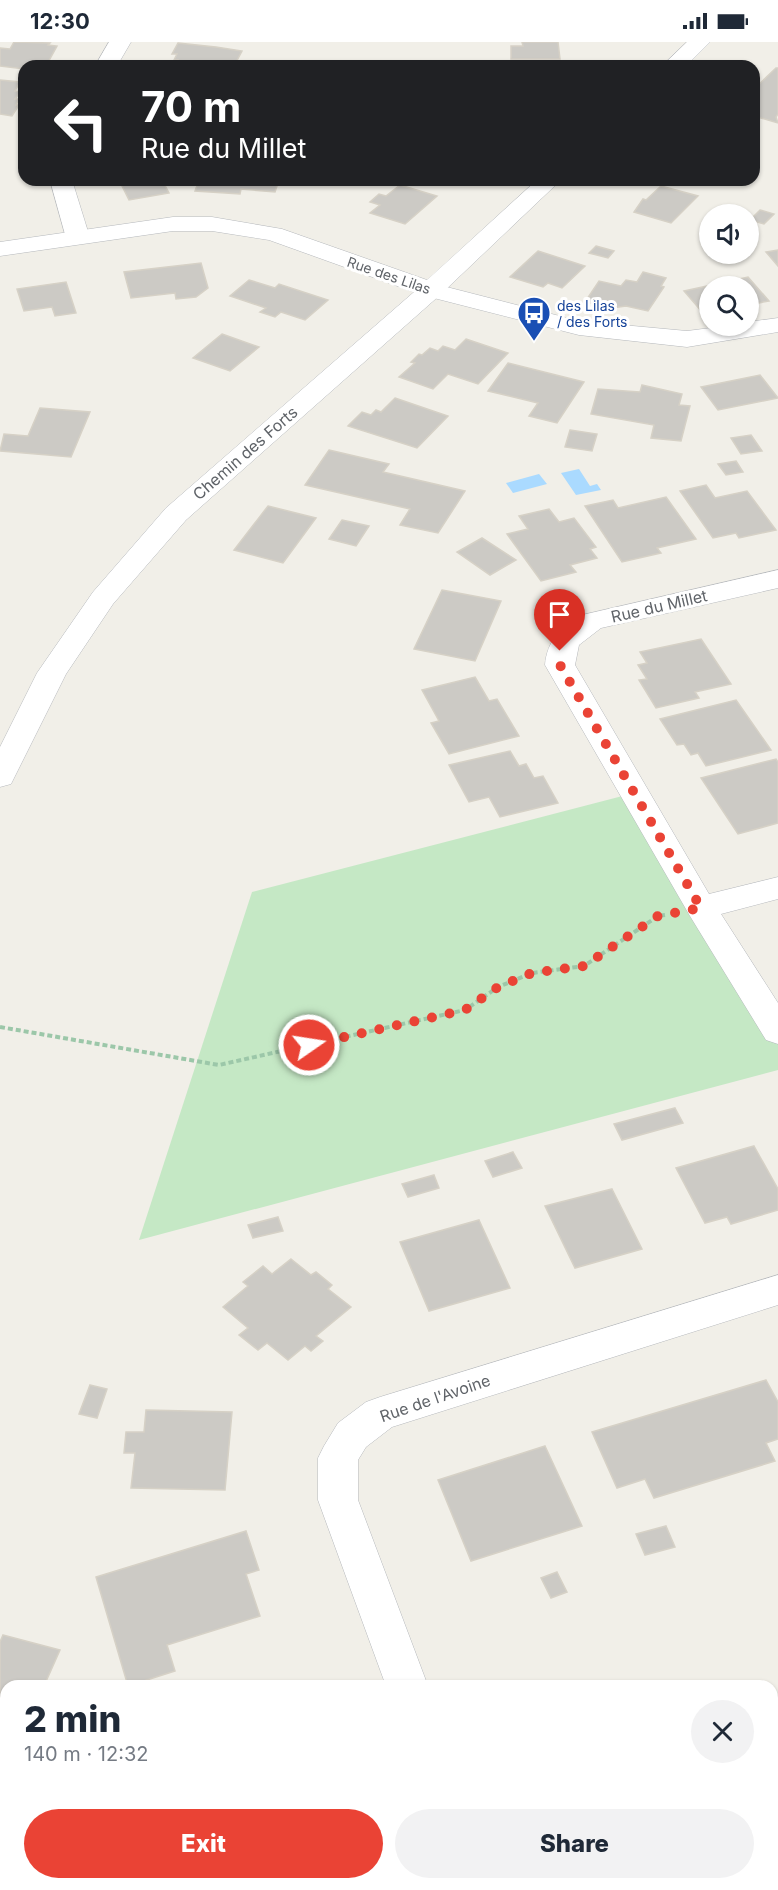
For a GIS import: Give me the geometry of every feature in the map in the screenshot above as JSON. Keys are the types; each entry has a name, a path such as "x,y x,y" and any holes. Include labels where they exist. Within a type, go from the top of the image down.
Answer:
{"street":[{"path":"110,60 120,42"},
{"path":"680,60 699,42"},
{"path":"63,186 78,238"},
{"name":"Chemin des Forts","path":"0,777 52,673 103,598 176,514 431,290 544,186"},
{"name":"Rue des Lilas","path":"0,249 173,224 212,224 274,234 431,290 579,328 687,339 778,325"},
{"name":"Rue du Millet","path":"778,579 592,621 570,636 560,651 560,665 701,908 778,1031"},
{"path":"701,908 778,888"},
{"name":"Rue de l'Avoine","path":"405,1680 338,1500 338,1458 352,1435 380,1414 778,1290"}],"path":[{"path":"0,1028 219,1065 465,1010 498,987 532,973 584,966 658,916 701,908"}],"green space":[{"path":"634,793 778,1029 778,1070 139,1240 252,892"}],"water":[{"path":"579,469 590,486 597,484 601,490 576,495 561,473"},
{"path":"539,474 547,484 513,493 506,483"}],"building":[{"path":"14,42 50,43 48,45 57,46 49,60 18,60 18,68 0,66 0,48 10,49"},
{"path":"522,42 558,42 560,59 511,59 511,46 523,46"},
{"path":"178,43 242,51 237,60 174,60 177,54 172,54"},
{"path":"778,68 778,114 776,117 778,123 760,118 760,83"},
{"path":"0,80 18,82 15,91 18,92 18,95 15,99 18,99 16,105 18,107 12,116 0,114"},
{"path":"122,186 165,186 169,193 129,200"},
{"path":"197,186 277,186 275,192 241,189 240,194 195,191"},
{"path":"399,186 403,186 437,196 405,224 370,213 380,205 370,202 379,194 386,196"},
{"path":"661,186 698,196 671,223 634,212 643,199 646,200"},
{"path":"759,211 774,214 764,224 759,223"},
{"path":"596,246 614,251 608,258 589,253"},
{"path":"778,250 778,266 766,252"},
{"path":"538,251 585,266 562,288 548,283 543,287 510,277"},
{"path":"201,263 208,288 196,297 176,299 175,293 131,298 124,272"},
{"path":"643,272 666,278 661,286 664,287 648,311 626,306 612,308 585,302 599,281 621,286 626,280 637,282"},
{"path":"249,280 275,288 279,284 328,300 305,320 281,312 275,317 260,312 266,308 230,296"},
{"path":"66,282 76,313 55,316 52,307 24,311 17,289"},
{"path":"699,288 699,308 684,291"},
{"path":"759,290 769,301 759,303"},
{"path":"222,334 259,347 230,371 193,358"},
{"path":"466,339 508,353 478,384 448,374 433,389 399,377 415,363 411,362 419,354 422,355 430,348 438,351 443,346 455,350"},
{"path":"508,363 584,382 557,423 529,416 538,403 488,391"},
{"path":"760,375 778,398 718,410 701,387"},
{"path":"642,385 682,394 679,405 690,406 681,441 651,438 654,425 591,414 598,389 640,392"},
{"path":"395,398 448,416 417,448 348,426 362,412 371,415 376,410 381,412"},
{"path":"40,408 90,412 71,457 0,451 4,434 28,436"},
{"path":"570,430 597,434 592,451 565,447"},
{"path":"751,435 762,451 741,454 731,438"},
{"path":"329,450 389,464 383,472 465,491 438,533 400,525 410,509 305,485"},
{"path":"736,461 743,472 726,475 718,464"},
{"path":"706,485 715,498 747,491 776,530 739,538 736,533 713,538 680,491"},
{"path":"666,497 696,539 657,548 661,553 622,562 585,506 613,500 618,508"},
{"path":"268,506 316,518 283,563 234,550"},
{"path":"549,509 559,522 574,518 596,547 590,549 597,558 570,565 576,572 541,581 507,534 528,529 519,516"},
{"path":"342,520 369,526 356,546 329,539"},
{"path":"482,538 516,560 490,575 457,552"},
{"path":"442,590 501,601 475,661 414,649"},
{"path":"701,639 731,684 695,692 699,698 656,708 639,680 647,679 638,665 647,663 640,652"},
{"path":"475,677 489,701 497,699 519,736 449,754 431,723 439,721 422,690"},
{"path":"736,700 771,750 706,766 698,753 691,755 684,744 677,745 660,719"},
{"path":"510,751 519,766 526,764 534,778 543,776 558,803 500,817 489,797 469,802 449,765"},
{"path":"776,759 778,762 778,823 738,834 701,778"},
{"path":"675,1108 683,1123 622,1140 614,1124"},
{"path":"754,1146 778,1189 778,1210 731,1224 727,1217 705,1223 676,1168"},
{"path":"513,1152 522,1168 493,1177 485,1161"},
{"path":"434,1175 439,1188 408,1197 402,1184"},
{"path":"612,1189 642,1249 575,1268 545,1206"},
{"path":"278,1217 283,1231 253,1238 248,1225"},
{"path":"479,1220 510,1288 429,1311 400,1242"},
{"path":"291,1259 311,1275 316,1272 332,1285 328,1289 351,1307 316,1336 323,1341 311,1351 305,1346 288,1360 267,1343 258,1350 239,1335 248,1328 223,1307 248,1286 243,1282 263,1266 272,1274"},
{"path":"766,1380 778,1402 778,1439 766,1443 775,1461 654,1498 645,1479 617,1488 592,1432"},
{"path":"90,1385 107,1389 97,1418 79,1414"},
{"path":"146,1410 232,1412 225,1490 131,1488 135,1453 124,1453 126,1432 144,1432"},
{"path":"545,1446 582,1526 471,1561 438,1480"},
{"path":"666,1526 675,1547 645,1555 636,1534"},
{"path":"246,1531 259,1570 246,1574 260,1616 167,1645 175,1671 147,1680 126,1680 96,1577"},
{"path":"557,1572 567,1592 551,1598 541,1578"},
{"path":"3,1635 60,1650 47,1680 0,1680 0,1642"}],"place":[{"name":"des Lilas / des Forts","path":"534,342"}],"route":[{"path":"309,1045 465,1010 498,987 532,973 584,966 658,916 701,908 560,665 560,651"}]}
